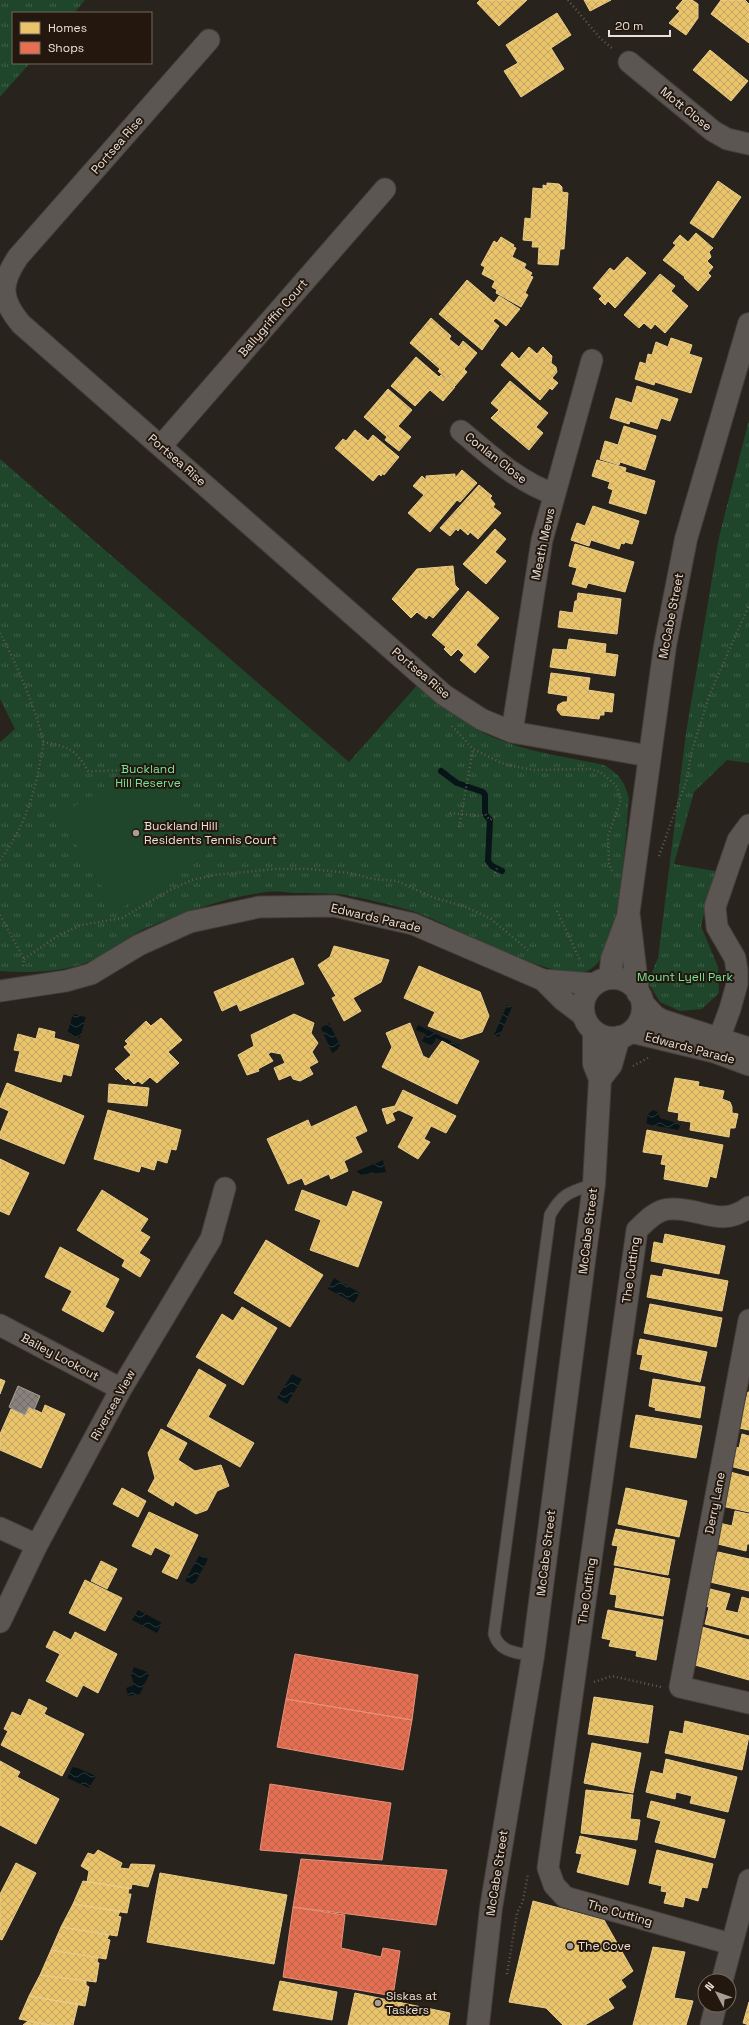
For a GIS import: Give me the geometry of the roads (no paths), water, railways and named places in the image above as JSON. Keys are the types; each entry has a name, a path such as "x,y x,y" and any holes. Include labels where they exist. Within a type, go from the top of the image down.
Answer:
{"street":[{"name":"Portsea Rise","path":"209,40 18,257 5,278 4,292 8,306 21,324 444,695 481,719 512,732 649,756"},
{"name":"Mott Close","path":"629,62 713,131 727,139 749,144"},
{"name":"Ballygriffin Court","path":"161,446 385,189"},
{"name":"McCabe Street","path":"478,2025 491,1908 533,1656 594,1184 600,1079 594,1064 585,998 596,977 612,959 628,916 665,646 686,539 749,324"},
{"name":"Meath Mews","path":"512,732 540,547 592,360"},
{"name":"Conlan Close","path":"461,431 519,477 539,489 554,494"},
{"path":"717,1045 737,984 737,970 735,958 717,927 715,907 738,840 749,825"},
{"name":"Edwards Parade","path":"0,991 66,981 91,974 139,945 190,922 260,906 334,906 413,924 543,980 589,1024"},
{"name":"McCabe Street","path":"600,1079 611,1065 625,1035 641,1019 640,997 628,916"},
{"path":"596,977 626,982 640,997"},
{"name":"Edwards Parade","path":"543,980 596,977"},
{"name":"Edwards Parade","path":"640,997 655,1016 717,1045 749,1065"},
{"path":"589,1024 610,1038 625,1035"},
{"name":"Edwards Parade","path":"625,1035 749,1048"},
{"name":"Riversea View","path":"0,1622 37,1545 121,1389 211,1240 225,1188"},
{"name":"The Cutting","path":"731,1944 565,1897 554,1885 548,1868 637,1230 651,1216 670,1209 727,1218 746,1217"},
{"name":"Derry Lane","path":"749,1320 680,1687 749,1703"},
{"name":"Bailey Lookout","path":"0,1325 121,1389"},
{"path":"0,1528 37,1545"},
{"path":"724,1973 749,1880"},
{"path":"711,2025 714,2013"}],"lane":[{"path":"533,1656 504,1649 496,1643 494,1634 550,1215 557,1203 567,1193 594,1184"}],"water":[{"path":"507,1005 512,1007 499,1037 494,1035"},
{"path":"73,1014 86,1017 80,1038 67,1034"},
{"path":"329,1023 340,1045 337,1050 332,1053 321,1028"},
{"path":"418,1025 461,1046 459,1049 436,1038 432,1046 422,1041 426,1034 416,1030"},
{"path":"653,1110 658,1112 660,1118 681,1124 678,1130 646,1124 648,1114"},
{"path":"383,1160 386,1172 358,1175 357,1171"},
{"path":"334,1278 360,1293 354,1303 328,1289"},
{"path":"292,1374 302,1379 287,1404 277,1398"},
{"path":"200,1554 208,1559 194,1585 185,1581"},
{"path":"138,1610 162,1623 157,1633 132,1620"},
{"path":"134,1667 150,1673 140,1694 128,1696 126,1688 134,1685 131,1675"},
{"path":"73,1766 96,1776 89,1788 67,1778"}],"waterway":[{"path":"441,771 457,783 483,792 485,795 485,814 490,820 488,861 492,866 502,871"}],"place":[{"name":"Buckland Hill Residents Tennis Court","path":"136,833"},
{"name":"The Cove","path":"570,1946"},
{"name":"Siskas at Taskers","path":"378,2003"}],"park label":[{"name":"Buckland Hill Reserve","path":"148,776"},
{"name":"Mount Lyell Park","path":"685,977"}]}
